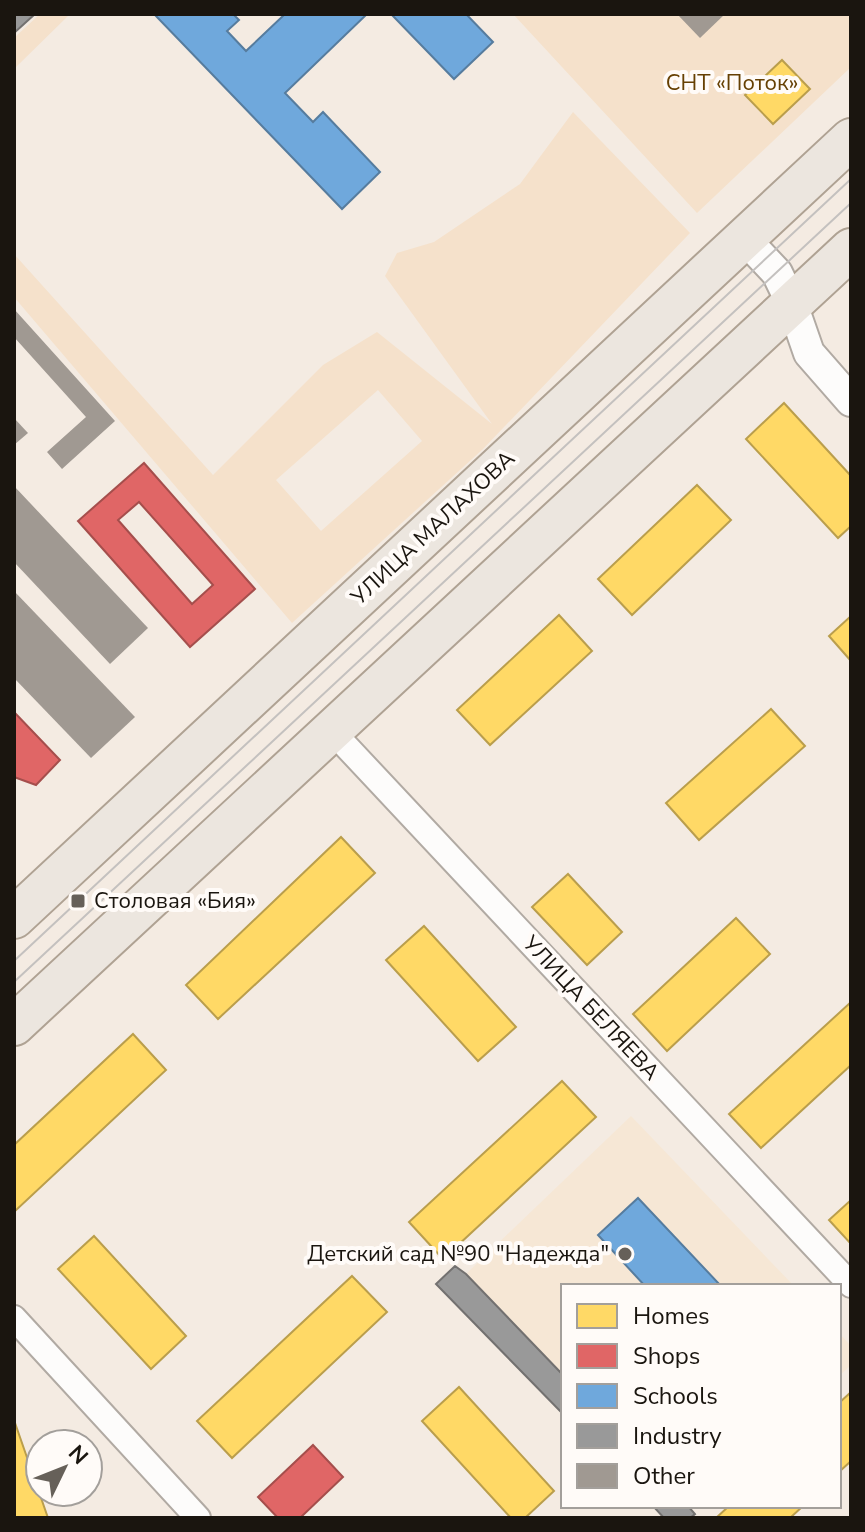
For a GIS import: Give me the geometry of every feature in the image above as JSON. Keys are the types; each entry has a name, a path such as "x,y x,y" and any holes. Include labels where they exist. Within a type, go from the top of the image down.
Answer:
{"main road":[{"name":"УЛИЦА МАЛАХОВА","path":"14,918 851,139"},
{"path":"14,1025 851,249"}],"street":[{"path":"744,238 777,273 792,304 809,353 851,401"},
{"name":"УЛИЦА БЕЛЯЕВА","path":"331,730 851,1285"},
{"path":"14,1318 198,1518"}],"shaded area":[{"name":"Детский сад №90 \"Надежда\"","path":"631,1116 792,1284 561,1284 561,1373 466,1274"},
{"path":"841,1335 851,1346 851,1365 841,1374"}],"green space":[{"path":"40,14 70,14 14,69 14,38"},
{"name":"СНТ «Поток»","path":"513,14 851,14 851,67 697,213"},
{"path":"573,112 690,233 483,449 292,623 14,297 14,254 213,475 323,365 377,332 492,424 385,276 397,253 434,242 520,184","holes":["378,390 422,441 321,531 276,480"]}],"building: Homes":[{"path":"782,60 810,89 773,124 745,95"},
{"path":"784,403 851,476 851,526 838,538 746,439"},
{"path":"697,485 731,520 632,615 598,579"},
{"path":"559,615 592,651 490,745 457,710"},
{"path":"851,616 851,661 829,636"},
{"path":"771,709 805,746 699,840 666,803"},
{"path":"341,837 375,873 218,1019 186,985"},
{"path":"568,874 622,932 587,965 532,907"},
{"path":"736,918 770,954 667,1051 633,1014"},
{"path":"424,926 516,1027 478,1061 386,960"},
{"path":"851,1002 851,1065 761,1148 729,1114"},
{"path":"133,1034 166,1070 14,1212 14,1145"},
{"path":"562,1081 596,1117 443,1259 409,1222"},
{"path":"851,1200 851,1244 829,1220"},
{"path":"94,1236 186,1336 151,1369 58,1269"},
{"path":"352,1276 387,1312 232,1458 197,1421"},
{"path":"459,1387 554,1491 525,1518 511,1518 422,1421"},
{"path":"851,1392 851,1461 841,1470 841,1401"},
{"path":"14,1420 24,1449 24,1508 45,1508 48,1518 14,1518"},
{"path":"727,1508 801,1508 790,1518 716,1518"}],"building: Shops":[{"path":"144,463 255,589 190,647 78,521","holes":["139,502 213,585 192,604 118,520"]},
{"path":"14,712 60,760 36,785 14,777"},
{"path":"313,1445 343,1477 300,1518 278,1518 258,1497"}],"building: Schools":[{"path":"154,14 233,14 239,20 227,31 246,51 285,14 367,14 285,93 313,122 323,112 380,172 342,209"},
{"path":"391,14 466,14 493,42 454,79"},
{"path":"638,1198 719,1284 643,1284 598,1235"}],"building: Industry":[{"path":"14,14 35,14 14,33"},
{"path":"455,1266 466,1274 561,1373 561,1412 436,1284"},
{"path":"655,1508 690,1508 695,1514 690,1518 664,1518"}],"building: Other":[{"path":"677,14 725,14 700,38"},
{"path":"14,309 115,421 62,469 47,452 86,417 14,337"},
{"path":"14,418 28,433 14,445"},
{"path":"14,486 148,628 110,664 14,562"},
{"path":"14,591 135,717 91,758 14,678"}],"tram line":[{"path":"14,961 851,179"},
{"path":"14,982 851,203"}],"place":[{"name":"Столовая «Бия»","path":"78,901"},
{"name":"Детский сад №90 \"Надежда\"","path":"625,1254"}]}
